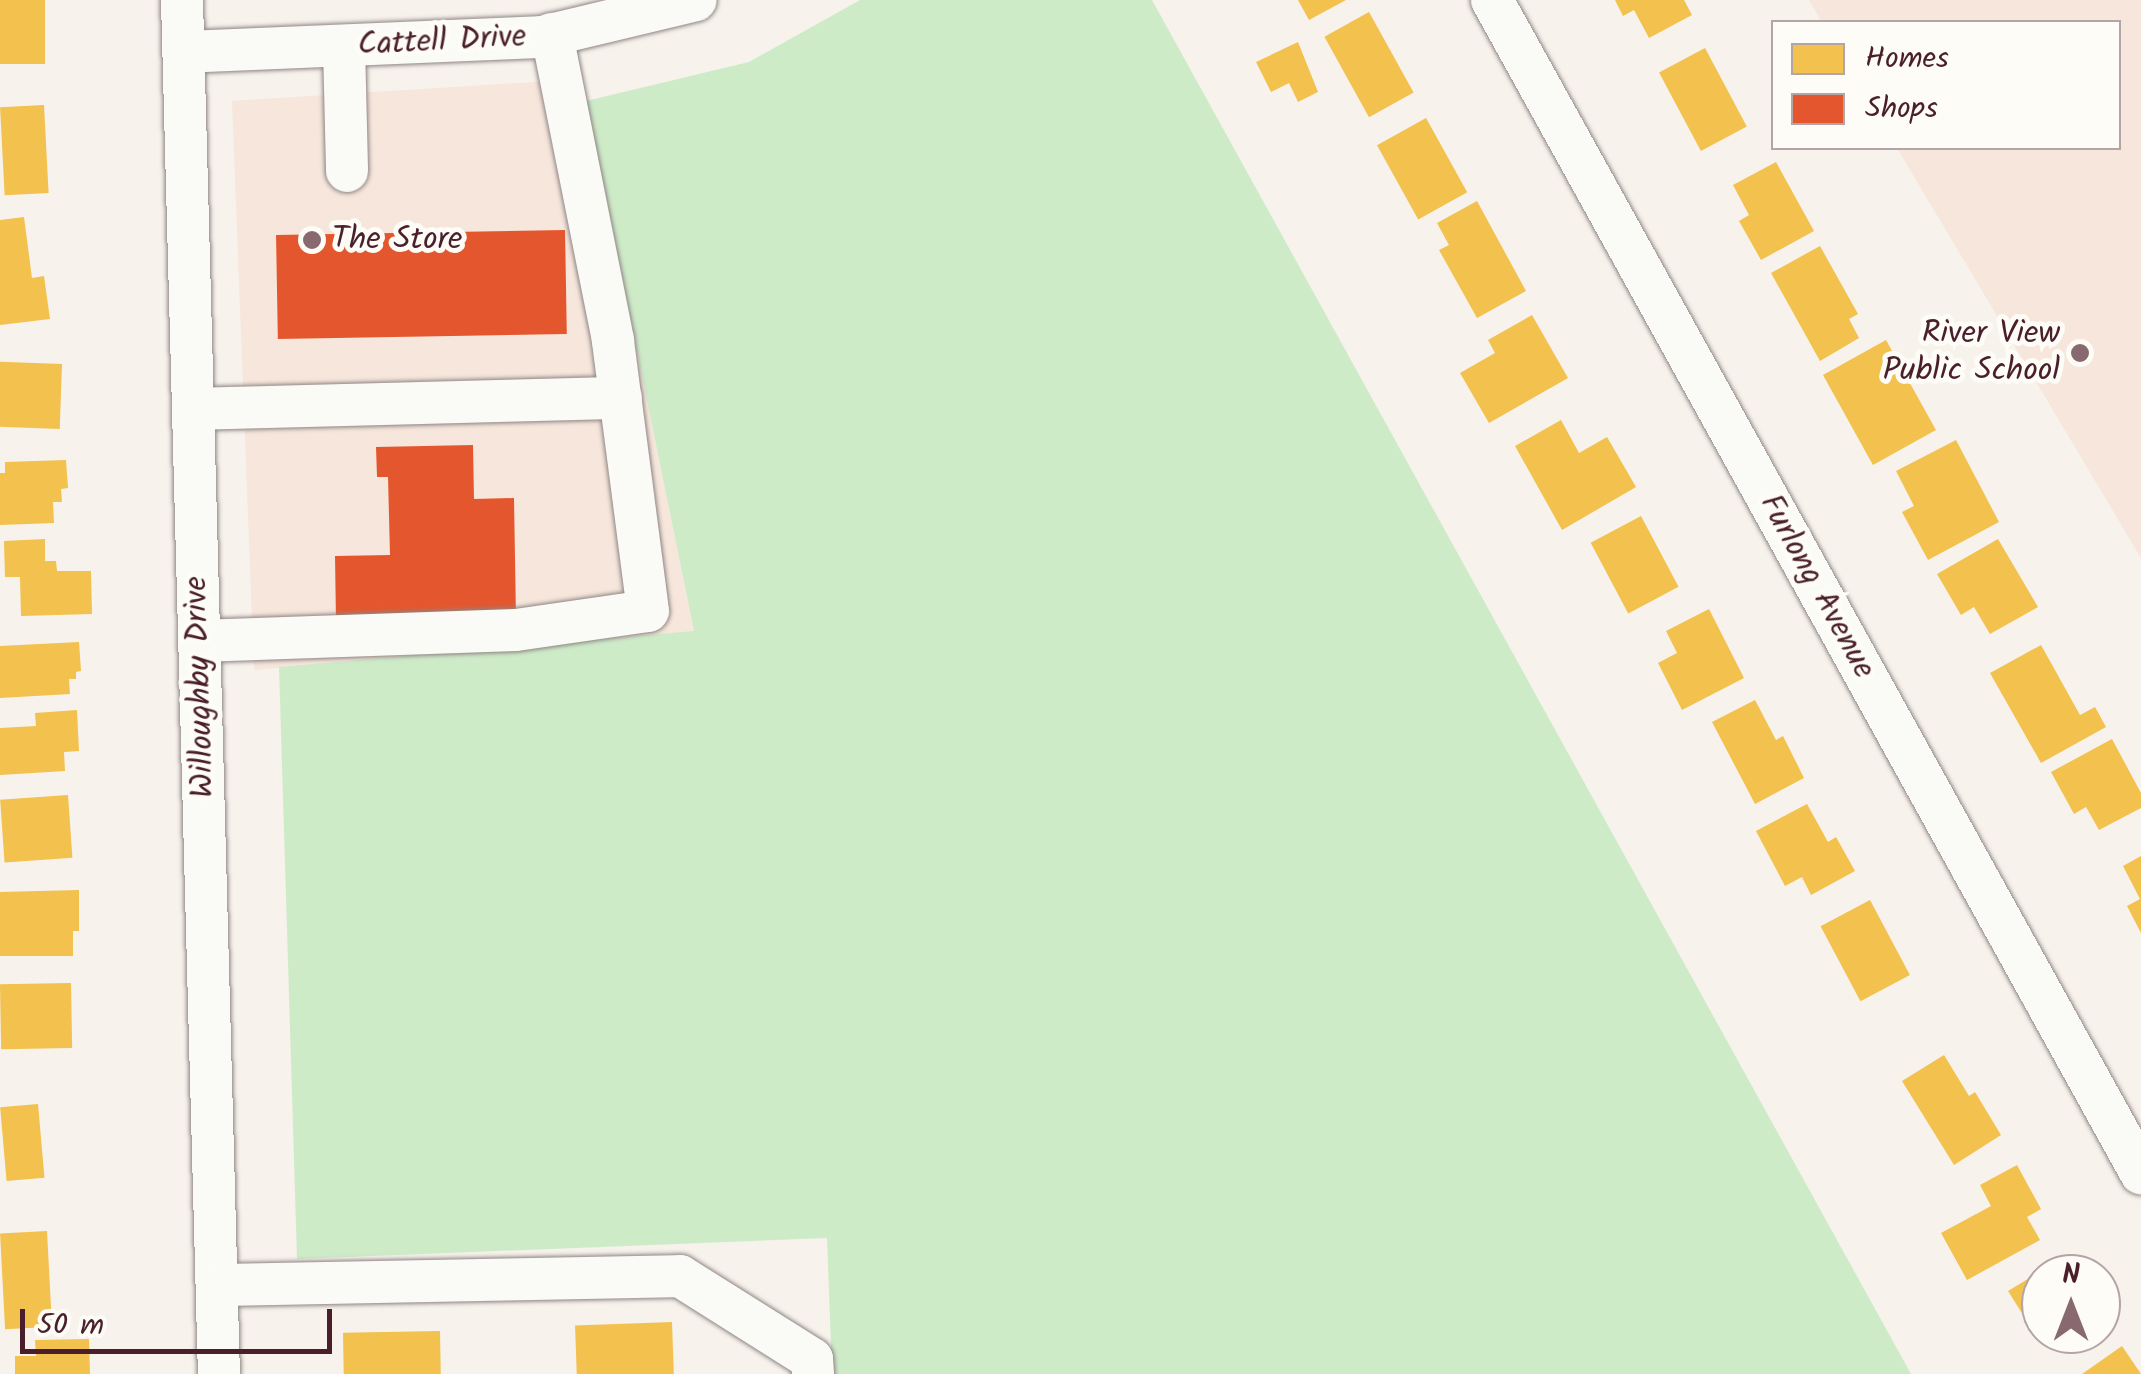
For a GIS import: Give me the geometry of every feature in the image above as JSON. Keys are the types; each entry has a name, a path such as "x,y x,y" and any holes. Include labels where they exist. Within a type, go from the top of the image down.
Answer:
{"street":[{"name":"Willoughby Drive","path":"182,0 219,1374"},
{"name":"Cattell Drive","path":"184,52 491,42 552,34 696,0"},
{"name":"Furlong Avenue","path":"1492,0 2141,1173"},
{"path":"200,641 516,630 648,612 621,398 552,34"},
{"path":"344,46 347,171"},
{"path":"194,410 621,398"},
{"path":"217,1285 680,1276 812,1359 813,1374"}],"shaded area":[{"name":"River View Public School","path":"1809,0 2141,0 2141,558 1898,150 2121,150 2121,20 1821,20"},
{"path":"582,79 694,632 254,670 232,101"}],"green space":[{"path":"860,0 1152,0 1911,1374 832,1374 827,1238 297,1259 279,667 694,631 586,101 749,62"}],"building: Homes":[{"path":"0,0 45,0 45,64 0,64"},
{"path":"1298,0 1346,0 1309,20"},
{"path":"1615,0 1684,0 1692,15 1649,38 1634,10 1623,16"},
{"path":"1369,12 1414,92 1369,117 1324,37"},
{"path":"1298,42 1318,92 1298,102 1289,83 1271,92 1256,62"},
{"path":"1705,48 1747,127 1701,151 1659,72"},
{"path":"44,105 49,193 5,195 0,107"},
{"path":"1426,118 1467,192 1418,219 1377,145"},
{"path":"1776,162 1814,231 1761,260 1739,221 1749,215 1733,185"},
{"path":"1477,201 1526,291 1477,318 1439,250 1449,245 1437,223"},
{"path":"24,217 32,278 44,276 50,319 0,325 0,220"},
{"path":"1820,246 1858,314 1849,319 1859,338 1820,361 1771,273"},
{"path":"1532,315 1568,378 1489,423 1460,373 1495,353 1488,340"},
{"path":"1886,340 1936,430 1873,465 1823,375"},
{"path":"0,362 62,364 60,429 0,427"},
{"path":"1561,420 1579,453 1607,437 1636,487 1562,530 1515,446"},
{"path":"1956,440 1999,522 1928,560 1902,512 1914,506 1896,471"},
{"path":"66,460 68,488 61,489 62,502 53,502 54,523 0,525 0,473 5,473 5,462"},
{"path":"1641,516 1679,587 1628,613 1591,543"},
{"path":"45,539 45,561 56,561 57,571 91,571 92,614 21,616 20,577 5,577 4,541"},
{"path":"1998,539 2038,607 1990,634 1974,607 1961,615 1937,574"},
{"path":"1709,609 1744,678 1682,710 1658,663 1677,653 1666,631"},
{"path":"79,642 81,671 76,672 76,679 69,679 70,694 0,698 0,646"},
{"path":"2041,645 2080,715 2095,707 2106,727 2041,763 1990,673"},
{"path":"1755,700 1776,740 1783,736 1804,778 1755,804 1712,722"},
{"path":"77,710 79,751 64,752 65,771 0,775 0,728 36,726 35,713"},
{"path":"2112,739 2141,793 2141,808 2099,830 2086,807 2074,814 2051,772"},
{"path":"68,795 72,858 5,863 0,800"},
{"path":"1807,804 1828,842 1836,837 1855,871 1811,895 1802,877 1785,886 1756,831"},
{"path":"2141,856 2141,933 2127,906 2140,899 2123,866"},
{"path":"79,890 79,931 73,931 73,956 0,956 0,892"},
{"path":"1870,900 1910,975 1860,1001 1821,926"},
{"path":"71,983 72,1048 1,1049 0,984"},
{"path":"1944,1055 1969,1096 1975,1092 2001,1135 1954,1165 1902,1081"},
{"path":"38,1104 44,1178 7,1181 0,1107"},
{"path":"2017,1165 2041,1209 2027,1217 2040,1240 1967,1280 1941,1233 1991,1206 1980,1185"},
{"path":"47,1231 52,1327 5,1329 0,1233"},
{"path":"2021,1283 2021,1312 2008,1291"},
{"path":"672,1322 674,1374 577,1374 575,1325"},
{"path":"440,1331 441,1374 344,1374 343,1333"},
{"path":"89,1339 90,1374 15,1374 15,1356 36,1356 35,1340"},
{"path":"2121,1347 2141,1374 2082,1374 2111,1354 2121,1354"}],"building: Shops":[{"path":"565,230 567,334 278,339 276,235"},
{"path":"473,445 474,499 514,498 516,619 336,623 335,556 390,555 388,477 377,477 376,447"}],"place":[{"name":"The Store","path":"312,240"},
{"name":"River View Public School","path":"2080,353"}]}
